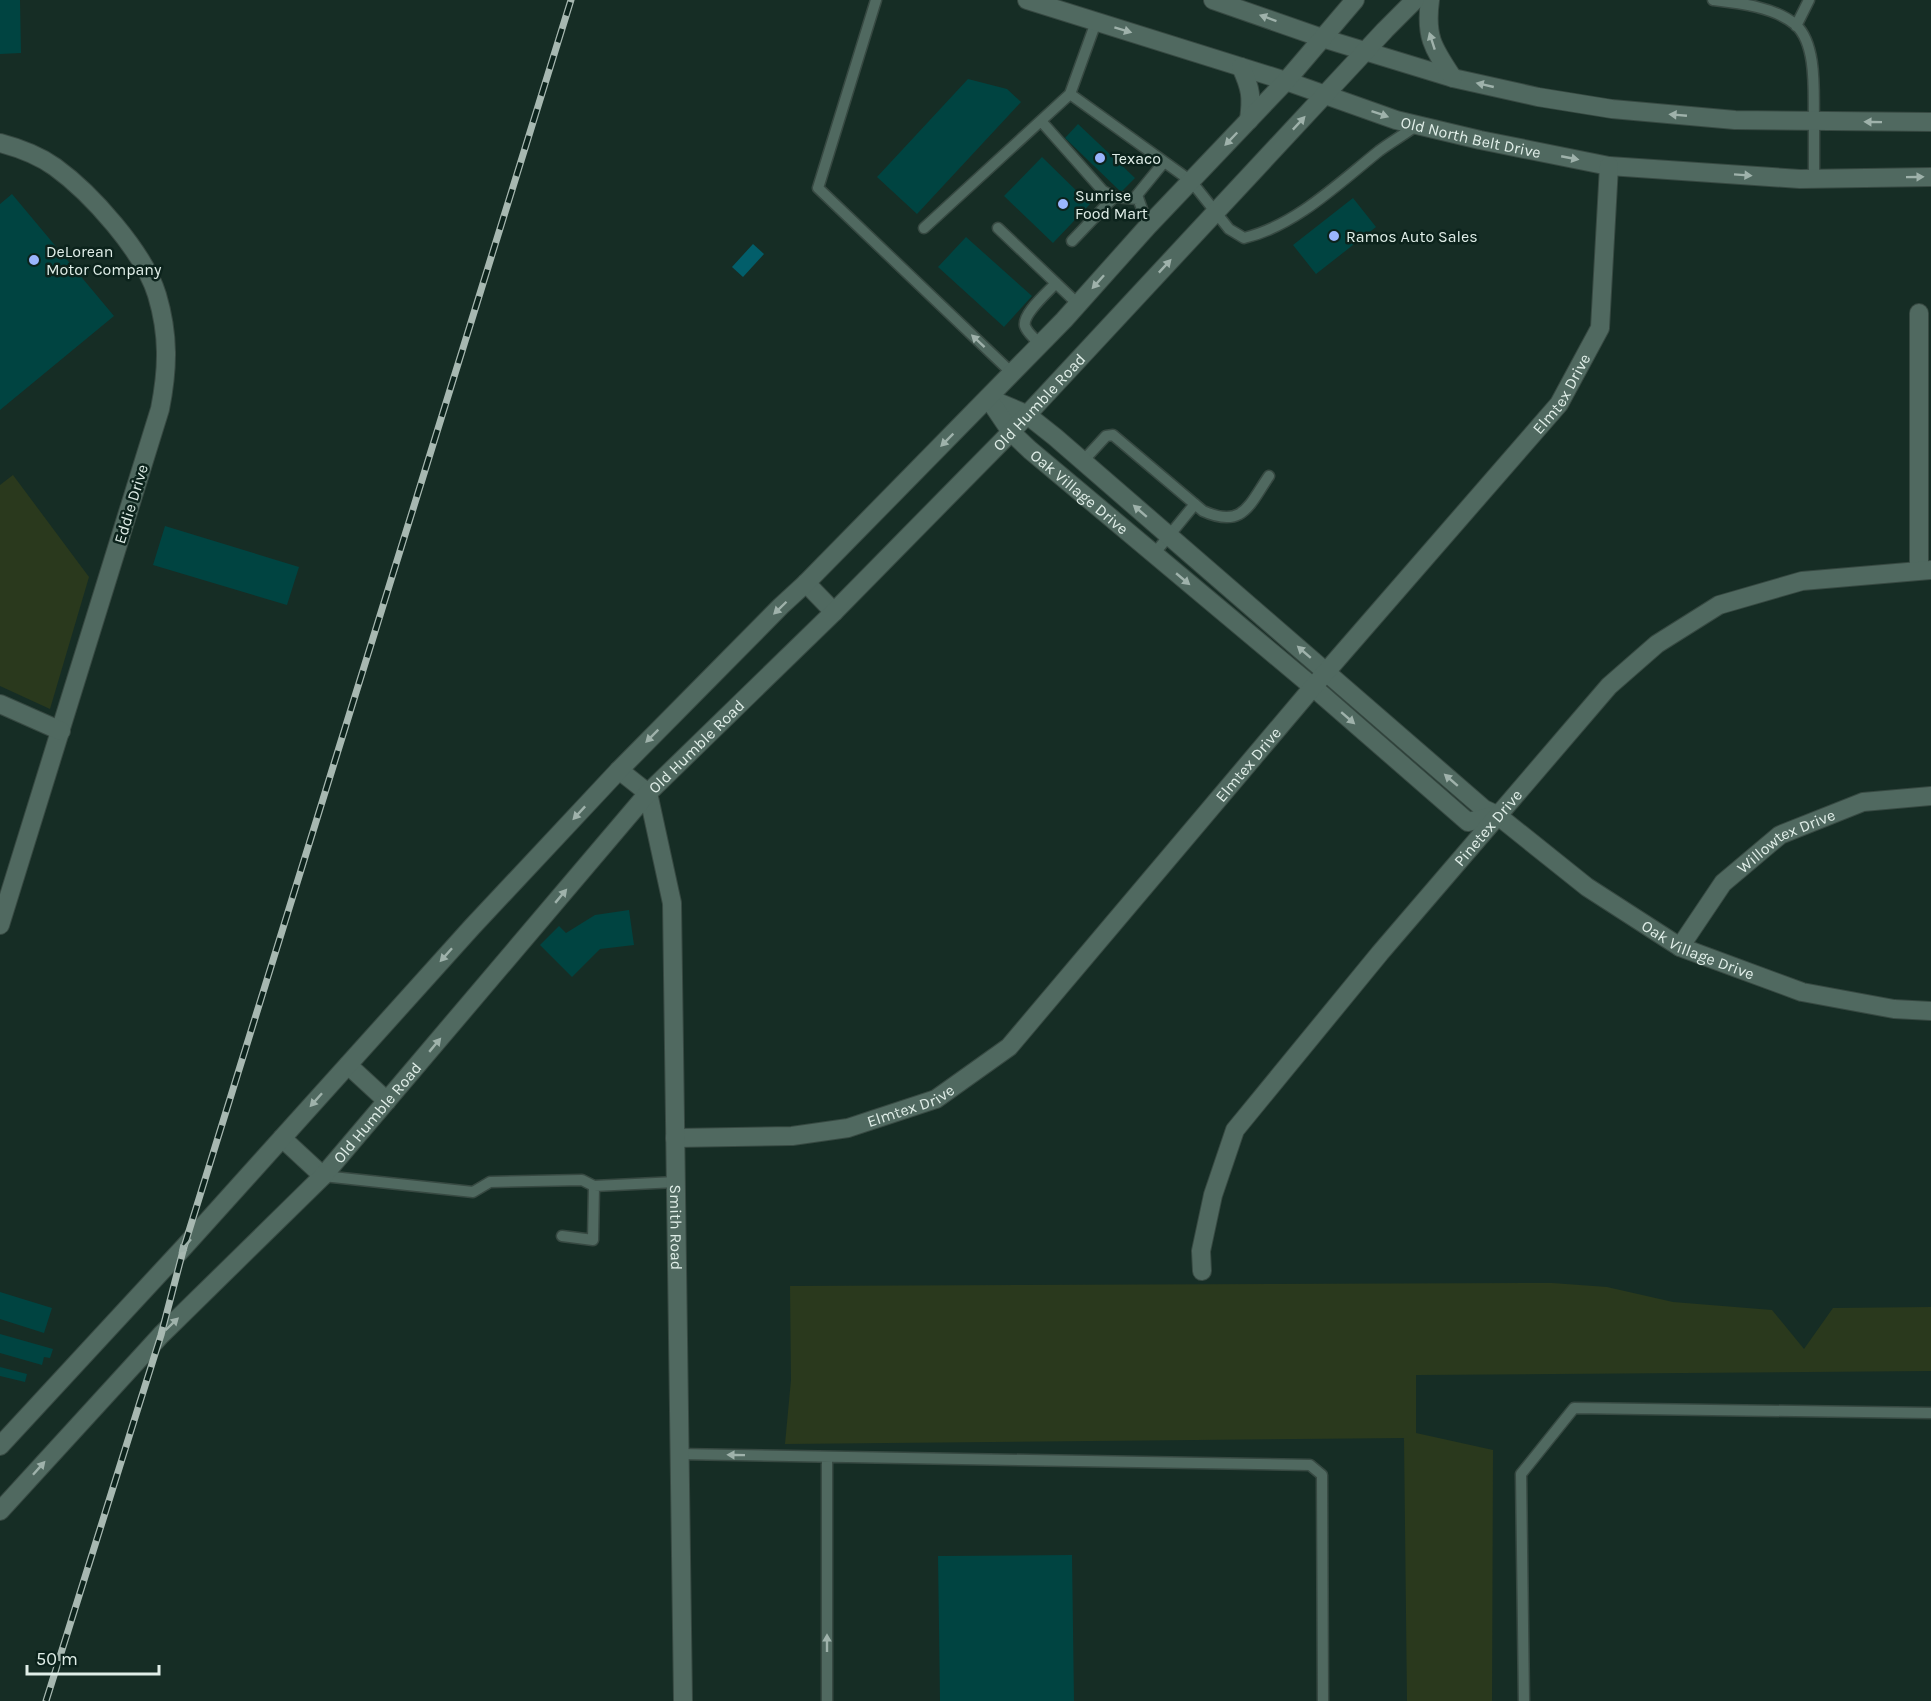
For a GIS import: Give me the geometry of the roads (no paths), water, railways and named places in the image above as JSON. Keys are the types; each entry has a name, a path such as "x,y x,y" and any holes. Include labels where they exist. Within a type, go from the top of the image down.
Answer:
{"street":[{"name":"Old North Belt Drive","path":"1027,0 1286,81 1396,120 1480,140 1609,166 1815,179 1931,177"},
{"path":"1213,0 1322,38 1453,78 1538,98 1612,109 1735,120 1931,122"},
{"path":"0,1446 184,1247 472,927 619,770 1041,345 1286,81 1355,0"},
{"name":"Old Humble Road","path":"0,1511 161,1335 323,1176 648,793 834,612 1011,432 1415,0"},
{"path":"1430,0 1427,22 1433,46 1453,78"},
{"path":"1240,67 1250,86 1252,99 1249,120"},
{"name":"Eddie Drive","path":"0,143 24,150 53,166 73,181 113,222 145,270 156,293 163,319 167,350 166,381 160,409 0,925"},
{"name":"Elmtex Drive","path":"675,1138 792,1136 848,1128 936,1099 1009,1047 1313,687 1559,404 1600,328 1609,166"},
{"path":"1919,313 1925,570"},
{"name":"Oak Village Drive","path":"988,398 1011,432 1030,450 1313,687 1468,822 1497,815"},
{"name":"Oak Village Drive","path":"988,398 1026,414 1484,809 1497,815 1587,887 1680,947 1802,992 1894,1009 1931,1011"},
{"name":"Pinetex Drive","path":"1202,1271 1202,1251 1213,1195 1235,1130 1380,953 1609,686 1657,644 1719,605 1802,581 1925,570"},
{"path":"806,583 834,612"},
{"path":"0,704 61,730"},
{"path":"619,770 648,793"},
{"name":"Smith Road","path":"648,793 672,903 683,1701"},
{"name":"Willowtex Drive","path":"1680,947 1723,883 1779,835 1863,802 1931,796"},
{"path":"348,1065 387,1101"},
{"path":"282,1138 323,1176"}],"lane":[{"path":"1713,0 1746,2 1773,12 1796,26 1808,46 1814,70 1815,179"},
{"path":"1796,26 1809,0"},
{"path":"874,4 818,188 1013,374"},
{"path":"924,228 1070,94 1096,22"},
{"path":"1070,94 1191,181 1229,229 1244,238 1264,233 1324,195 1417,125"},
{"path":"1041,121 1103,191 1114,197 1138,199"},
{"path":"1149,226 1138,199 1138,193 1164,162"},
{"path":"1072,241 1114,197"},
{"path":"998,228 1078,304"},
{"path":"1041,345 1026,329 1024,322 1027,315 1056,283"},
{"path":"1083,461 1106,436 1113,435 1203,511 1217,518 1230,518 1245,511 1269,476"},
{"path":"1154,554 1195,504"},
{"path":"323,1176 473,1192 490,1182 582,1180 594,1186 676,1182"},
{"path":"562,1236 593,1240 594,1186"},
{"path":"1524,1701 1521,1474 1574,1408 1931,1413"},
{"path":"680,1454 1310,1465 1322,1475 1323,1701"},
{"path":"827,1457 827,1701"}],"water":[{"path":"753,244 764,254 743,277 732,267"}],"railway":[{"path":"46,1701 161,1335 184,1247 571,0"}],"place":[{"name":"Texaco","path":"1100,158"},
{"name":"Sunrise Food Mart","path":"1063,204"},
{"name":"Ramos Auto Sales","path":"1334,236"},
{"name":"DeLorean Motor Company","path":"34,260"}]}
